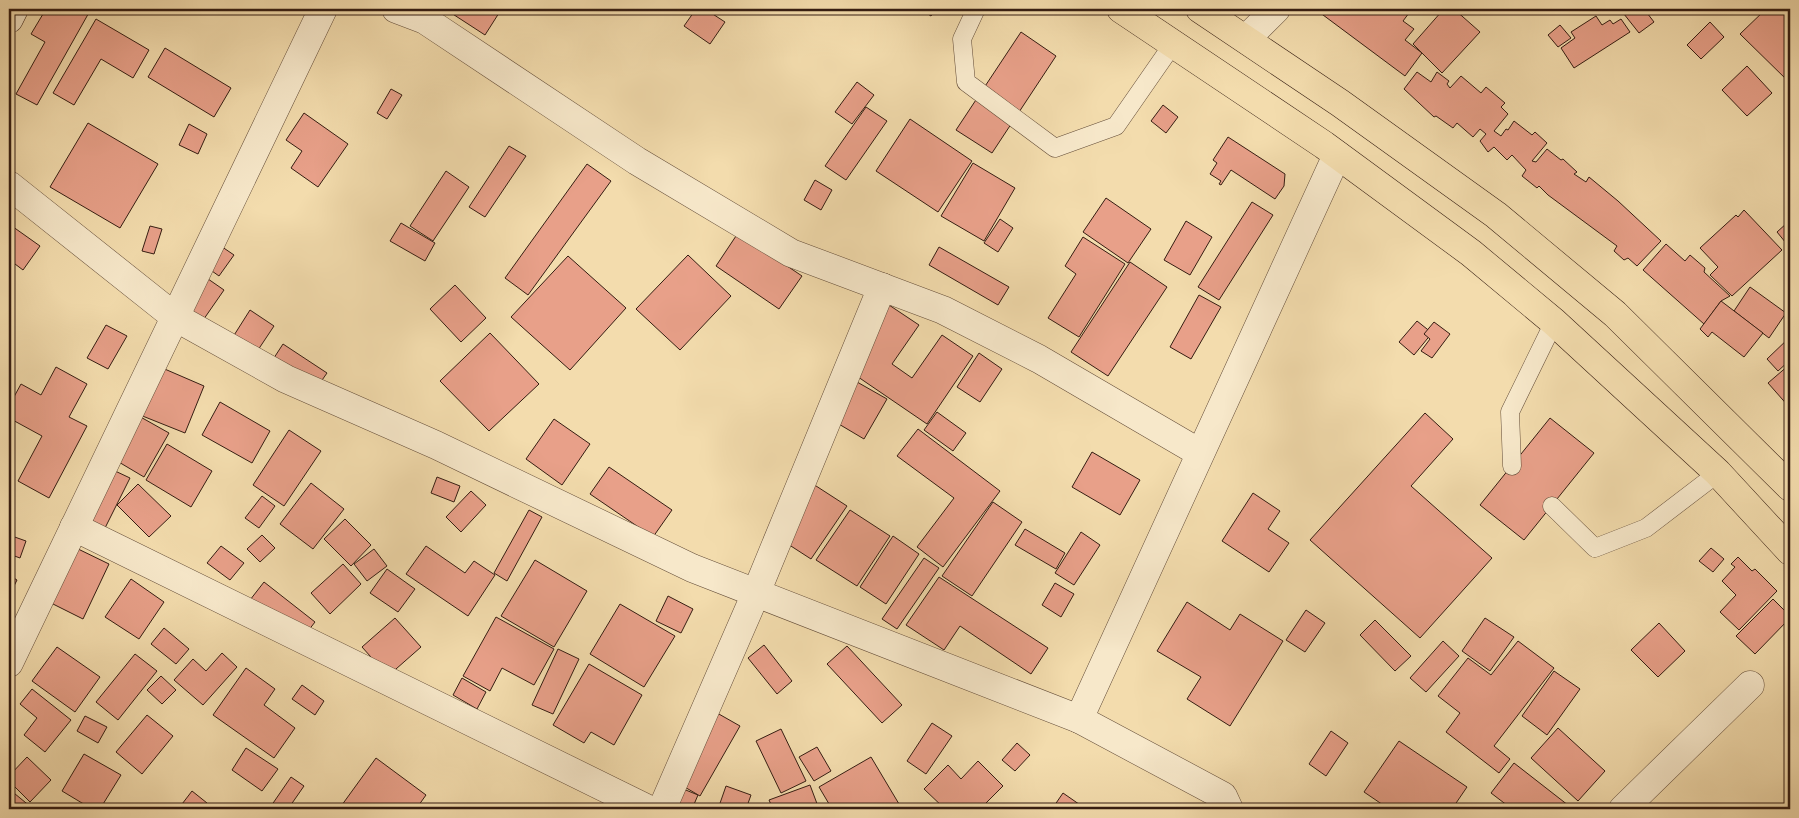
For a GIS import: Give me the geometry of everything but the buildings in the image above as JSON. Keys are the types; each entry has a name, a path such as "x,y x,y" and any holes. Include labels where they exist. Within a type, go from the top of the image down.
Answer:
{"highway":[{"path":"1121,9 1337,155 1471,253 1554,322 1718,473 1790,551"},
{"path":"1200,9 1348,109 1511,228 1615,314 1790,487"}],"street":[{"path":"9,19 14,9"},
{"path":"9,663 323,9"},
{"path":"396,9 424,20 637,161 791,253 943,310 1039,359 1200,453"},
{"path":"1246,39 1276,9"},
{"path":"1079,719 1337,155"},
{"path":"9,185 176,317 286,379 436,445 692,568 1079,719 1223,796 1229,809"},
{"path":"662,809 756,593 882,287"},
{"path":"74,527 648,809"},
{"path":"1623,809 1750,685"}],"lane":[{"path":"976,9 962,39 966,82 1055,148 1116,126 1173,44"},
{"path":"1512,466 1510,412 1554,322"},
{"path":"1552,506 1595,548 1646,528 1718,473"}]}
